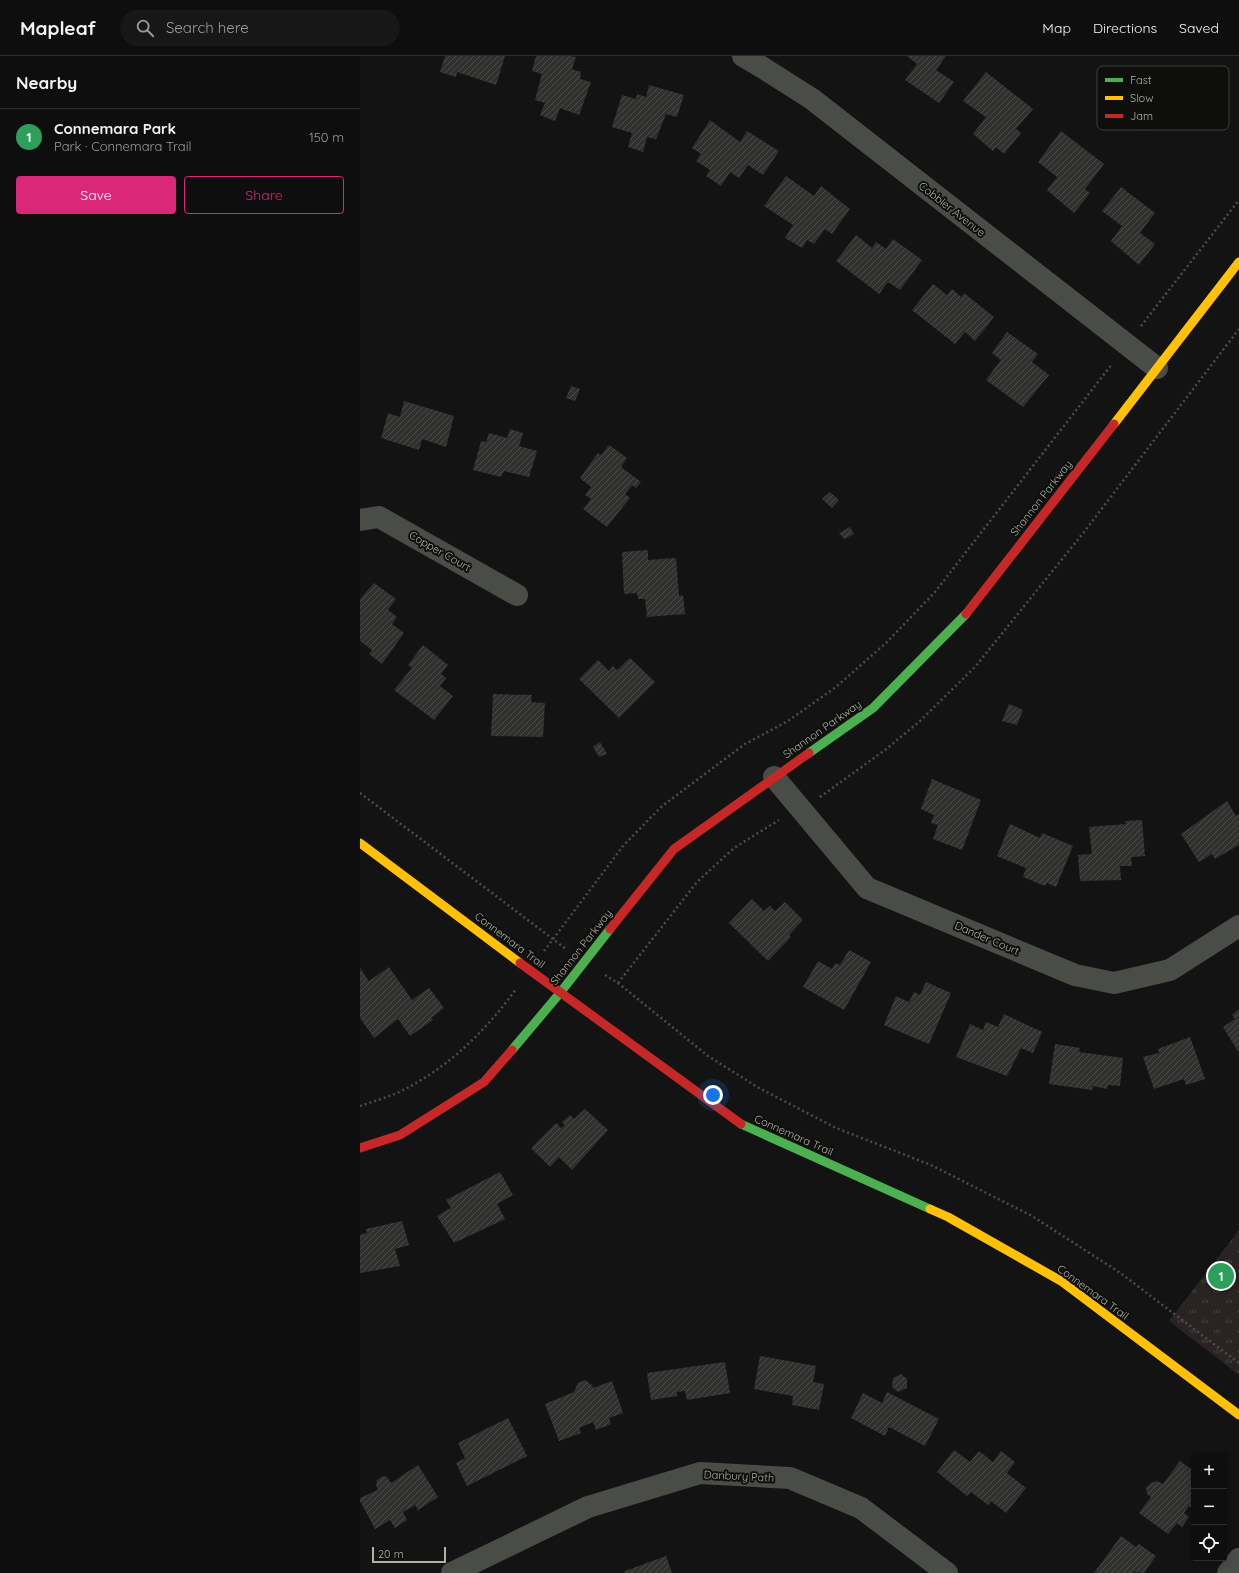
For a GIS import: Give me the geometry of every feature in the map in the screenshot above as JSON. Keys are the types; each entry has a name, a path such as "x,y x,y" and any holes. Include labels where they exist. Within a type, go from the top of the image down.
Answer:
{"street":[{"name":"Cobbler Avenue","path":"743,56 812,100 1157,368"},
{"name":"Shannon Parkway","path":"360,1148 400,1134 484,1082 560,993 674,849 873,708 963,618 1239,262"},
{"name":"Copper Court","path":"360,520 379,517 517,595"},
{"name":"Dander Court","path":"774,777 867,888 1075,975 1114,983 1170,970 1239,926"},
{"name":"Connemara Trail","path":"360,843 560,993 739,1123 948,1217 1061,1281 1239,1415"},
{"name":"Danbury Path","path":"452,1573 588,1507 700,1473 790,1478 861,1508 947,1573"},
{"path":"1228,1573 1239,1559"}],"path":[{"path":"661,807 746,744 788,721 836,687 887,642 935,592 1239,200"},
{"path":"360,793 584,963 618,982 708,1056 759,1088 836,1128 931,1165 1032,1216 1119,1272 1239,1363"}],"green space":[{"path":"1239,1230 1239,1375 1169,1321"}],"building":[{"path":"445,56 505,56 496,85 457,72 456,77 440,72"},
{"path":"536,56 576,57 572,69 581,72 580,79 591,82 579,115 560,108 555,121 540,115 545,103 535,100 542,74 532,71"},
{"path":"907,56 946,56 936,70 954,82 939,103 905,80 917,64"},
{"path":"986,72 1033,109 1016,129 1021,133 1004,154 996,147 993,151 973,134 986,117 963,101"},
{"path":"649,85 684,95 677,117 666,114 656,139 647,137 643,152 628,147 632,133 612,127 622,95 636,99 637,94 646,97"},
{"path":"710,120 740,142 747,131 779,151 763,175 748,165 739,178 730,172 721,186 706,176 710,170 696,161 701,154 692,148"},
{"path":"1061,131 1104,164 1085,189 1090,193 1074,213 1047,190 1057,177 1038,162"},
{"path":"786,176 814,196 821,186 850,209 832,234 825,229 814,244 807,240 802,248 785,238 793,225 764,206"},
{"path":"1121,187 1155,213 1140,233 1155,244 1139,265 1111,241 1122,226 1102,211"},
{"path":"856,235 872,248 876,242 886,249 893,239 922,260 900,290 888,282 879,294 836,261"},
{"path":"933,284 947,295 952,289 961,297 964,293 994,317 975,341 965,332 955,344 912,310"},
{"path":"1007,332 1038,354 1032,362 1049,375 1023,407 986,380 1001,360 992,353"},
{"path":"571,386 580,389 575,401 566,398"},
{"path":"404,401 454,416 446,447 422,439 419,450 381,438 388,413 400,417"},
{"path":"510,429 523,433 519,446 537,451 529,477 504,471 501,477 473,470 481,441 486,442 489,433 507,438"},
{"path":"609,445 627,458 621,467 641,482 636,488 632,485 625,494 630,498 607,527 583,509 591,499 585,495 591,487 580,478 598,453 601,455"},
{"path":"830,492 839,500 832,508 822,499"},
{"path":"850,527 854,534 844,539 839,533"},
{"path":"648,550 648,560 676,558 679,596 683,595 685,614 647,617 645,599 638,599 637,593 624,594 622,552"},
{"path":"374,583 396,599 388,610 397,617 392,624 404,633 382,664 369,654 372,650 360,641 360,599"},
{"path":"423,645 448,665 441,674 446,678 440,686 453,696 434,720 394,690 412,668 408,665"},
{"path":"630,658 655,682 619,718 579,679 598,660 609,671 613,666 617,670"},
{"path":"493,694 532,695 531,702 545,703 543,737 491,736"},
{"path":"1009,704 1023,710 1017,725 1002,721"},
{"path":"600,742 607,754 599,757 593,747"},
{"path":"932,779 981,800 962,850 933,839 938,825 931,823 934,815 921,809"},
{"path":"1227,801 1236,816 1239,814 1239,845 1215,859 1212,854 1199,862 1181,834"},
{"path":"1142,820 1145,856 1131,857 1132,866 1120,866 1121,880 1080,881 1078,855 1092,854 1089,827 1126,824 1125,821"},
{"path":"1010,824 1040,838 1042,833 1073,846 1056,887 1047,883 1045,886 1023,877 1026,868 997,856"},
{"path":"752,899 764,911 770,906 775,911 785,902 803,920 789,935 791,937 768,961 729,923"},
{"path":"849,950 871,962 844,1010 803,987 818,961 832,969 835,963 840,965"},
{"path":"389,967 412,1000 429,988 444,1008 431,1018 433,1020 410,1036 398,1019 374,1038 360,1018 360,968 369,981"},
{"path":"926,982 951,993 929,1044 884,1025 896,996 909,1002 914,992 920,995"},
{"path":"1239,1009 1239,1053 1223,1027 1235,1019 1232,1015"},
{"path":"1004,1014 1042,1032 1033,1053 1021,1048 1007,1076 956,1057 970,1024 983,1030 986,1022 998,1027"},
{"path":"1190,1037 1205,1079 1186,1085 1184,1079 1154,1089 1143,1057 1159,1053 1158,1049"},
{"path":"1055,1044 1080,1048 1079,1052 1123,1058 1120,1086 1108,1085 1107,1089 1093,1086 1092,1090 1049,1084"},
{"path":"585,1109 608,1130 572,1170 559,1157 550,1167 531,1148 556,1123 561,1128 565,1125 562,1122 570,1115 574,1119"},
{"path":"500,1172 513,1195 497,1204 505,1219 454,1243 437,1216 451,1208 446,1200"},
{"path":"402,1221 409,1245 395,1249 400,1266 360,1273 360,1235 367,1233 366,1229"},
{"path":"760,1356 816,1366 813,1382 824,1384 819,1410 792,1405 793,1396 754,1389"},
{"path":"725,1362 730,1393 687,1400 685,1391 677,1392 677,1396 651,1400 647,1373"},
{"path":"901,1374 907,1379 907,1388 898,1392 892,1387 893,1378"},
{"path":"585,1380 592,1385 593,1388 612,1381 623,1413 609,1418 611,1424 596,1430 593,1422 579,1428 581,1433 559,1441 545,1404 574,1392 578,1383"},
{"path":"887,1392 939,1419 925,1446 889,1427 885,1436 851,1418 863,1393 882,1403"},
{"path":"508,1418 527,1456 467,1486 456,1463 465,1458 458,1443"},
{"path":"954,1450 970,1462 979,1451 993,1462 1001,1451 1015,1462 1007,1473 1026,1488 1006,1513 991,1501 988,1505 971,1492 967,1496 937,1472"},
{"path":"1180,1461 1191,1469 1191,1507 1189,1506 1184,1513 1189,1517 1182,1527 1177,1523 1168,1534 1139,1513 1151,1497 1147,1494 1146,1488 1151,1483 1157,1481 1163,1484"},
{"path":"418,1465 438,1497 418,1510 415,1505 403,1512 407,1520 395,1528 390,1520 375,1529 360,1501 360,1498 378,1490 376,1485 377,1480 383,1476 387,1477 391,1483"},
{"path":"1121,1536 1136,1547 1139,1544 1156,1556 1144,1573 1094,1573"},
{"path":"666,1556 672,1573 625,1573 625,1571"}],"traffic: fast":[{"path":"809,753 873,708 966,614"},
{"path":"512,1050 560,993 610,929"},
{"path":"741,1124 930,1209"}],"traffic: slow":[{"path":"1114,424 1239,262"},
{"path":"360,843 520,963"},
{"path":"930,1209 948,1217 1061,1281 1239,1415"}],"traffic: jam":[{"path":"966,614 1114,424"},
{"path":"610,929 674,849 809,753"},
{"path":"520,963 741,1124"},
{"path":"360,1148 400,1135 484,1082 512,1050"}],"place":[{"name":"Connemara Park","path":"1221,1276"}]}
